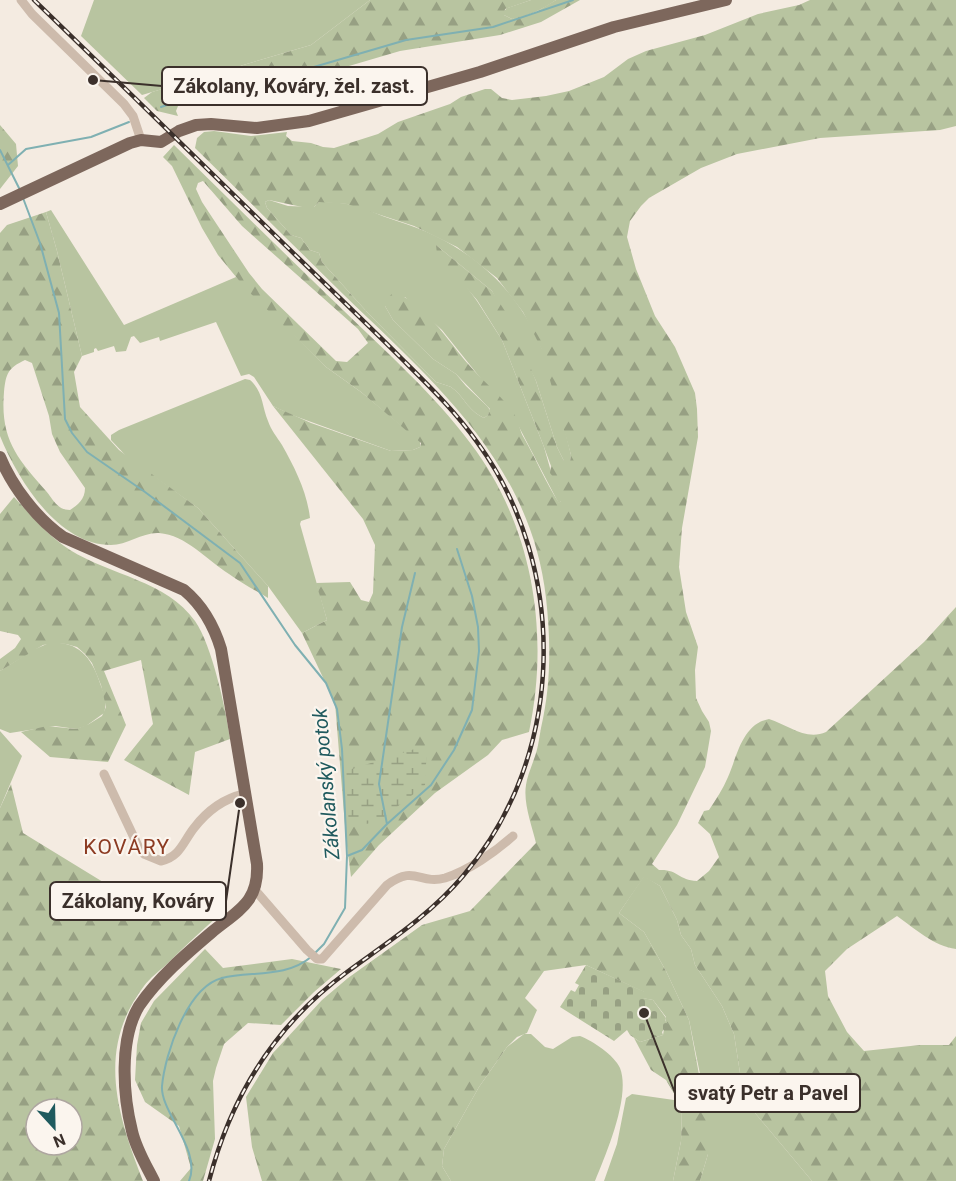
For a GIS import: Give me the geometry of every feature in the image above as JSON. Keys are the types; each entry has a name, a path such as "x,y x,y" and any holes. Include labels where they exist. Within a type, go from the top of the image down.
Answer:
{"main road":[{"path":"0,204 130,143 141,140 161,142 179,131 196,125 257,128 309,121 480,72 615,27 726,0"},
{"path":"0,457 29,504 57,533 176,585 198,605 214,629 221,649 257,864 257,882 255,890 244,905 200,942 152,989 138,1007 130,1026 125,1070 128,1110 138,1149 154,1181"}],"street":[{"path":"21,0 32,14 124,104 133,116 141,140"},
{"path":"104,774 138,846 144,854 161,861 177,854 195,826 216,806 229,797 244,794"},
{"path":"255,890 308,950 316,958 322,959 387,885 398,877 407,874 438,879 448,877 490,855 513,836"}],"green space":[{"path":"94,0 370,0 311,45 142,95 81,36"},
{"path":"370,0 531,0 505,9 504,15 512,19 522,15 531,15 556,0 580,0 541,22 500,35 400,51 270,86 234,88 204,94 178,106 176,111 178,116 157,111 144,98 152,92 311,45"},
{"path":"531,0 556,0 524,16 512,19 504,15 507,8"},
{"path":"810,0 956,0 956,126 940,130 820,138 737,154 701,168 649,198 630,221 627,237 636,269 655,316 675,347 695,393 698,437 682,528 679,567 686,612 698,647 695,670 696,698 709,722 711,731 705,767 677,825 652,864 659,870 670,871 686,879 697,881 709,871 719,857 710,834 698,823 704,811 709,810 722,790 742,742 752,727 769,719 811,735 826,732 924,642 956,607 956,949 932,941 897,916 847,949 825,971 828,996 847,1032 864,1051 920,1045 949,1045 956,1036 956,1181 812,1181 750,1107 742,1086 734,1034 722,1006 695,965 691,949 681,935 677,920 660,886 644,877 619,913 644,932 666,971 689,1020 709,1129 708,1154 700,1181 673,1181 681,1141 682,1107 666,1080 651,1070 634,1038 640,1042 663,1035 666,1017 653,1000 642,998 644,992 586,965 544,971 525,998 537,1010 527,1033 517,1037 507,1047 479,1087 444,1149 442,1166 451,1181 262,1181 252,1147 246,1097 273,1053 322,1000 348,978 422,925 470,911 536,843 525,792 537,748 547,696 549,631 546,598 537,550 521,506 499,466 473,429 444,394 411,360 195,148 197,138 204,132 214,131 251,136 287,132 286,136 292,141 334,148 378,134 398,122 485,89 491,89 502,98 512,100 569,91 604,77 628,59 646,51 705,35 758,14 799,5","holes":["269,200 307,208 314,207 319,202 347,204 414,226 457,247 497,278 523,312 541,348 571,455 570,461 564,461 557,447 536,381 510,319 492,291 436,245 437,254 477,300 502,340 551,466 550,473 557,482 561,501 559,503 523,436 516,417 425,312 404,297 393,293 385,300 385,306 393,320 433,359 456,374 490,409 484,418 473,411 451,387 436,382 367,312 322,262 319,253 310,250 301,238 291,235 267,208 265,202"]},
{"path":"0,125 16,144 18,166 0,189"},
{"path":"174,145 426,391 471,444 492,476 509,510 522,545 531,582 538,657 529,732 502,740 488,755 435,793 379,845 351,877 335,703 302,633 327,620 316,583 350,582 361,600 369,602 373,593 375,545 363,519 273,406 311,423 391,451 413,450 420,447 421,443 361,392 326,367 246,289 218,255 202,228 172,166 163,157","holes":["203,181 242,226 358,329 368,343 347,362 336,361 262,289 249,273 202,202 196,189 198,183"]},
{"path":"269,200 288,206 314,207 319,202 325,202 344,203 362,208 444,240 485,268 502,285 518,304 542,349 558,402 571,455 570,461 564,461 557,447 536,381 492,291 436,245 502,340 544,447 552,475 561,491 559,504 518,425 442,330 405,297 385,306 393,320 433,359 456,374 487,406 490,410 484,418 473,411 451,387 436,382 367,312 322,262 319,253 310,250 301,238 291,235 267,208 265,202"},
{"path":"51,210 124,325 236,277 326,367 361,392 420,441 420,447 413,450 391,451 273,406 254,377 249,374 241,376 216,322 160,341 159,337 140,343 134,336 131,337 126,351 116,352 114,346 98,351 96,348 94,352 82,356 46,212"},
{"path":"46,212 82,356 74,372 80,407 119,450 198,508 268,586 268,598 187,543 169,535 153,533 111,545 92,542 74,534 57,522 29,490 17,472 0,436 0,233 7,225","holes":["25,360 32,363 49,416 52,434 60,452 85,488 80,501 70,510 62,508 53,501 19,458 8,435 3,408 7,376 11,369"]},
{"path":"245,379 254,384 262,399 269,424 296,471 308,508 310,518 301,521 300,524 327,620 302,633 268,586 198,508 128,458 111,440 111,435 119,430"},
{"path":"14,497 47,532 70,550 154,588 183,607 195,621 212,661 222,695 230,739 195,752 189,795 124,760 153,724 141,660 104,671 126,725 108,762 50,757 21,732 47,726 76,729 102,716 106,707 101,685 92,663 77,647 55,643 43,645 0,671 0,659 15,648 21,639 18,635 0,631 0,514"},
{"path":"49,643 60,643 77,648 89,660 104,696 104,713 86,726 76,729 55,726 10,733 0,729 0,671 33,650"},
{"path":"0,731 22,756 0,808"},
{"path":"427,745 425,785 379,821 349,828 346,771"},
{"path":"11,784 23,833 103,882 173,919 219,904 224,911 146,983 129,1010 120,1034 116,1058 119,1106 125,1131 143,1181 0,1181 0,808"},
{"path":"644,876 660,886 677,920 681,935 691,949 695,965 722,1006 734,1034 742,1086 750,1107 812,1181 700,1181 708,1154 700,1074 689,1020 666,971 644,932 619,913"},
{"path":"205,949 223,968 292,959 341,969 281,1025 248,1023 224,1044 213,1081 215,1139 203,1181 180,1181 191,1168 179,1126 145,1102 135,1080 137,1045 141,1023 154,1001"},
{"path":"586,965 645,992 643,998 653,1000 666,1018 665,1021 668,1024 662,1032 663,1035 640,1042 627,1030 614,1041 560,1007 571,990 575,992 579,985 575,983"},
{"path":"524,1034 531,1034 545,1047 553,1049 572,1037 580,1036 603,1049 620,1068 623,1080 620,1109 611,1141 595,1181 451,1181 442,1166 444,1149 479,1087 507,1047"},
{"path":"632,1094 674,1100 682,1107 681,1141 673,1181 604,1181 617,1144 626,1098"}],"waterway":[{"path":"161,107 222,86 307,69 406,40 493,27 573,0"},
{"path":"8,165 26,149 91,137 129,122"},
{"name":"Zákolanský potok","path":"0,150 20,190"},
{"name":"Zákolanský potok","path":"23,198 40,243 59,313 65,419 72,433 87,452 240,563 295,645 326,683 337,709 342,749 347,856 345,908 324,944 315,953"},
{"path":"347,856 362,850 431,785 454,750 472,710 479,651 478,627 472,596 457,549"},
{"path":"387,824 379,784 402,627 415,573"},
{"name":"Zákolanský potok","path":"189,1181 190,1157 167,1107 162,1086 173,1040 188,1008 209,984 222,978 280,971 301,964 311,957"}],"railway":[{"path":"34,0 386,343 460,420 477,442 507,492 529,547 541,603 544,662 537,719 522,775 497,828 463,876 437,903 322,992 278,1039 244,1091 218,1150 209,1181"}],"place":[{"name":"Zákolany, Kováry, žel. zast.","path":"93,80"},
{"name":"Zákolany, Kováry","path":"240,803"},
{"name":"svatý Petr a Pavel","path":"644,1013"}],"district":[{"name":"KOVÁRY","path":"127,847"}]}
